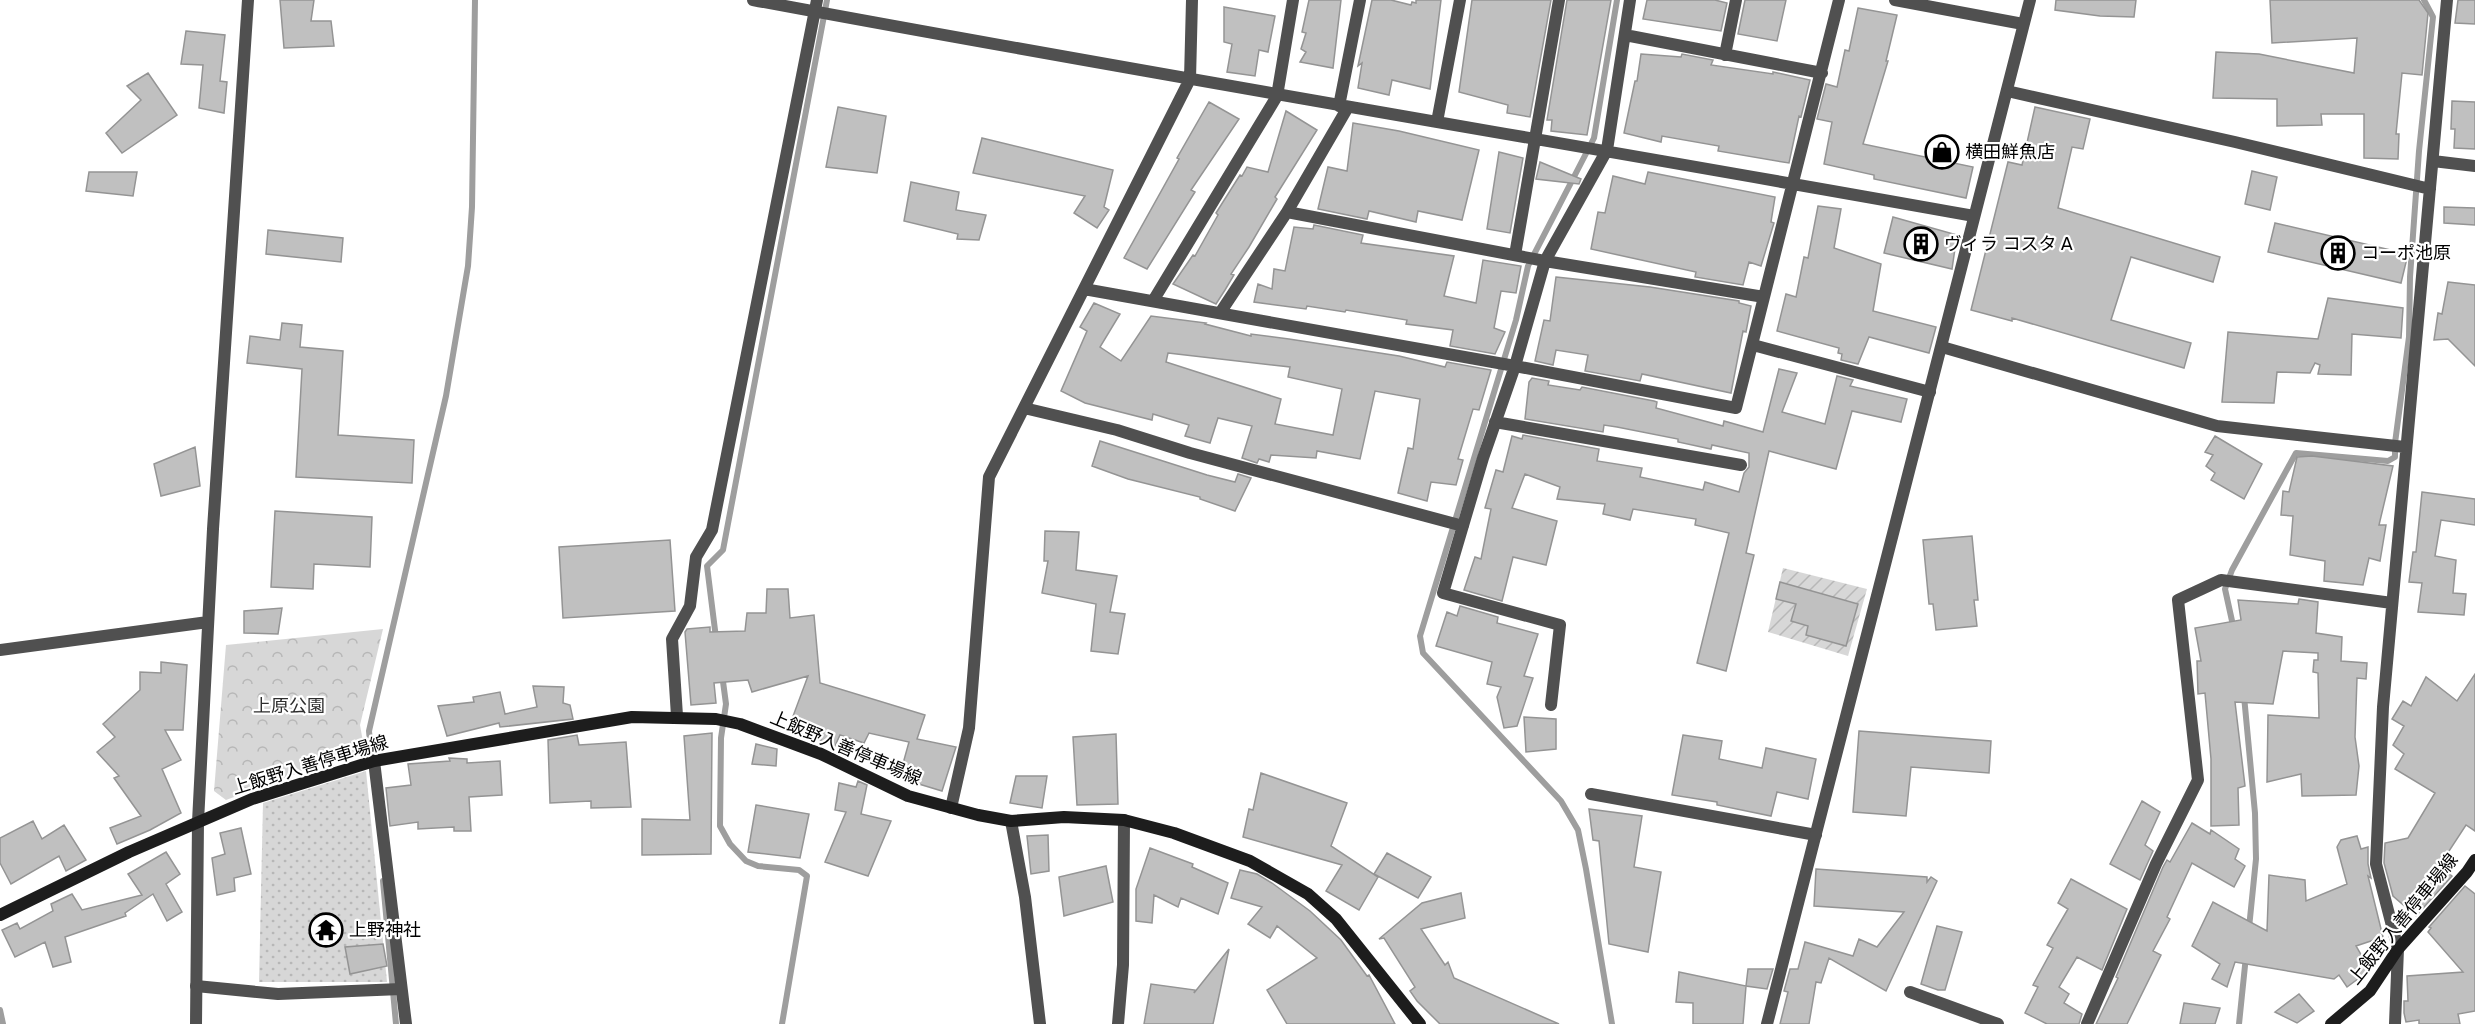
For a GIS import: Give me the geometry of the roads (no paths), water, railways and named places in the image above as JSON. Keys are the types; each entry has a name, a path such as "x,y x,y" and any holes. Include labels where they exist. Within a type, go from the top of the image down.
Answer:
{"main road":[{"name":"上飯野入善停車場線","path":"0,915 252,799 374,761 607,720 677,716 716,719 740,724 821,754 908,796 978,815 1011,820 1064,817 1124,820 1174,833 1250,861 1308,894 1336,919 1420,1024"},
{"name":"上飯野入善停車場線","path":"2331,1024 2370,991 2398,949 2473,869"}],"street":[{"path":"196,1024 198,822 208,622 248,0"},
{"path":"753,0 816,6 1277,96 1607,150 1974,216"},
{"path":"951,808 969,728 989,477 1190,79 1192,0"},
{"path":"1154,301 1277,96 1293,0"},
{"path":"1220,314 1287,212 1344,107 1360,0"},
{"path":"1437,122 1460,0"},
{"path":"1515,255 1559,0"},
{"path":"1551,705 1560,625 1443,593 1495,422 1515,366 1545,261 1607,150 1630,0"},
{"path":"1725,55 1736,0"},
{"path":"1084,289 1736,408 1839,0"},
{"path":"1895,0 2023,24"},
{"path":"1767,1024 2030,0"},
{"path":"2395,1024 2398,949 2376,864 2383,707 2447,0"},
{"path":"677,716 672,639 690,606 696,557 712,530 816,6"},
{"path":"1625,35 1822,73"},
{"path":"2007,91 2430,189"},
{"path":"2433,161 2475,166"},
{"path":"1287,212 1545,261 1764,297"},
{"path":"1753,345 1930,392"},
{"path":"1942,347 2217,426 2405,447"},
{"path":"1024,408 1117,430 1190,453 1464,526"},
{"path":"1495,422 1741,465"},
{"path":"2087,1024 2156,864 2198,780 2178,600 2221,580 2392,603"},
{"path":"0,650 208,622"},
{"path":"374,761 406,1024"},
{"path":"1591,794 1816,835"},
{"path":"1011,820 1025,897 1040,1024"},
{"path":"1118,1024 1123,965 1124,820"},
{"path":"196,986 278,994 401,989"},
{"path":"1910,992 1998,1024"}],"waterway":[{"path":"372,763 369,731 446,396 468,266 472,207 475,0"},
{"path":"716,638 707,566 723,550 827,0"},
{"path":"1612,1024 1578,830 1561,801 1423,653 1420,636 1516,320 1528,266 1594,138 1617,0"},
{"path":"2234,630 2225,589 2232,570 2296,453 2388,461 2395,457 2409,337 2410,277 2419,151 2433,17 2424,0"},
{"path":"722,674 726,704 721,738 720,826 730,844 746,861 758,866 799,870 807,876 782,1024"},
{"path":"2244,696 2255,813 2256,859 2249,928"},
{"path":"383,881 396,1024"},
{"path":"2239,1024 2246,956"},
{"path":"0,1010 3,1024"}],"place":[{"name":"横田鮮魚店","path":"1942,152"},
{"name":"ヴィラ コスタ A","path":"1921,244"},
{"name":"コーポ池原","path":"2338,253"},
{"name":"上野神社","path":"326,930"}],"park label":[{"name":"上原公園","path":"289,706"}]}
